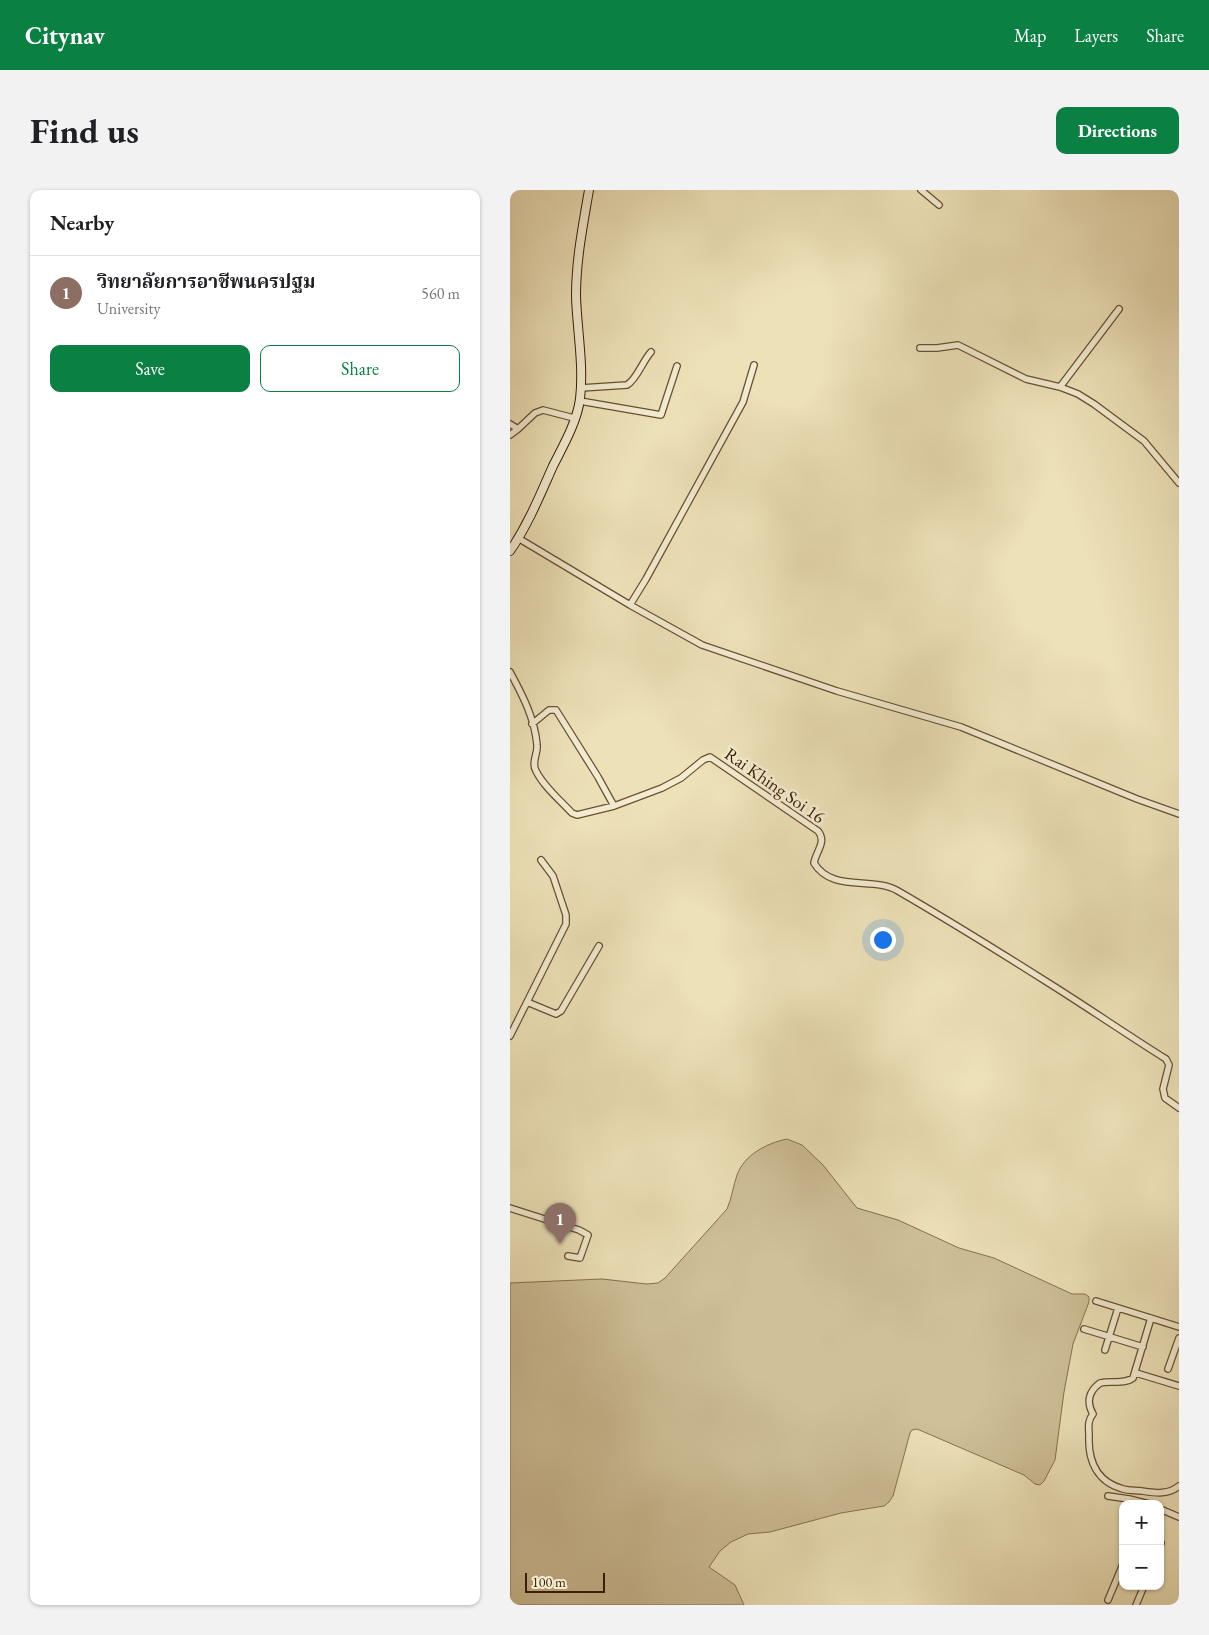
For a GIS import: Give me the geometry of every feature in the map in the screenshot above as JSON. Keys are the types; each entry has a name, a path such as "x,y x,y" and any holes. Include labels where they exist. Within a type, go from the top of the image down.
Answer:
{"main road":[{"path":"510,551 540,495 580,401 581,370 576,304 577,279 580,242 589,190"}],"street":[{"path":"921,190 939,205"},
{"path":"1060,387 1119,309"},
{"path":"920,348 942,348 958,345 1026,379 1060,387 1087,399 1144,441 1179,483"},
{"path":"581,385 627,385 632,382 641,364 651,352"},
{"path":"630,606 743,402 754,365"},
{"path":"580,401 661,415 677,366"},
{"path":"510,434 539,411 552,412 574,418"},
{"path":"510,424 518,429"},
{"path":"518,538 630,606 711,649 837,691 961,727 1179,814"},
{"name":"Rai Khing Soi 16","path":"510,672 524,699 537,743 534,762 536,772 572,812 577,814 614,806 671,784 703,760 710,757 818,831 822,841 814,863 825,874 842,881 892,888 1046,982 1166,1059 1169,1065 1163,1090 1165,1098 1172,1105 1179,1108"},
{"path":"532,724 549,710 556,710 598,776 614,806"},
{"path":"510,1036 566,924 566,915 554,876 541,860"},
{"path":"527,1002 558,1014 599,946"},
{"path":"510,1208 588,1234 580,1258 568,1256"},
{"path":"1096,1301 1179,1327"},
{"path":"1105,1350 1118,1308"},
{"path":"1151,1318 1133,1378 1128,1382 1105,1381 1097,1384 1093,1390 1089,1403 1093,1414 1088,1426 1090,1458 1102,1478 1122,1489 1157,1494 1179,1486"},
{"path":"1084,1328 1143,1347"},
{"path":"1168,1369 1179,1338"},
{"path":"1136,1373 1179,1386"},
{"path":"1108,1496 1133,1500"},
{"path":"1164,1511 1179,1517"},
{"path":"1108,1600 1119,1574"},
{"path":"1136,1605 1142,1590"}],"shaded area":[{"path":"787,1139 802,1145 823,1165 857,1208 898,1220 959,1248 994,1258 1072,1294 1085,1294 1089,1297 1089,1302 1073,1344 1064,1392 1055,1460 1044,1481 1040,1485 1035,1484 1024,1475 917,1429 912,1430 893,1496 884,1506 841,1513 770,1532 748,1534 731,1542 720,1551 709,1567 735,1585 744,1605 510,1605 510,1283 602,1279 647,1284 658,1283 665,1278 727,1209 737,1175 745,1161 764,1147"}],"place":[{"name":"วิทยาลัยการอาชีพนครปฐม","path":"560,1244"}]}
